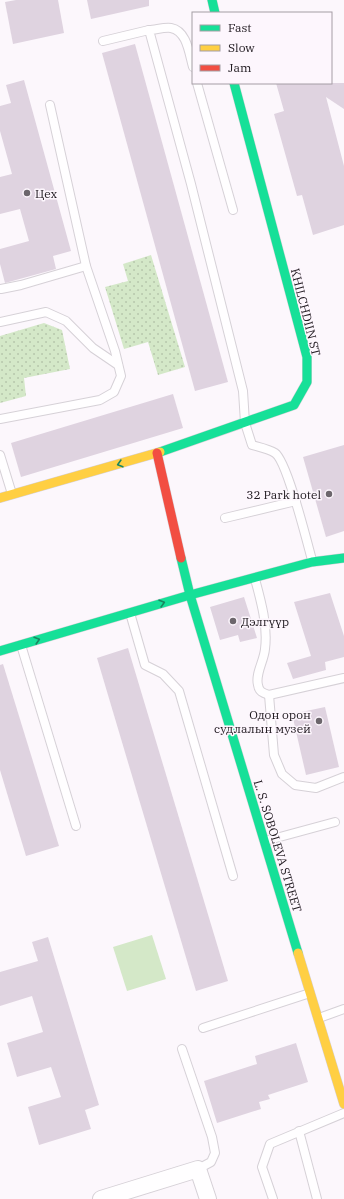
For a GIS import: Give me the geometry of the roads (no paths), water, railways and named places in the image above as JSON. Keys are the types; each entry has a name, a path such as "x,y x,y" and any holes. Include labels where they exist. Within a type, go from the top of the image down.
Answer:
{"street":[{"path":"212,0 215,12"},
{"name":"KHILCHDIIN ST","path":"0,498 157,453 294,405 307,382 307,357 234,84"},
{"name":"L. S. SOBOLEVA STREET","path":"157,453 190,594 344,1104"},
{"path":"0,651 190,594 312,562 344,558"},
{"path":"101,1199 198,1169 208,1199"}],"lane":[{"path":"103,41 149,30 169,28 178,31 186,42 192,63"},
{"path":"149,30 191,184 243,391 245,423 252,445 276,453 282,461 296,501 312,562"},
{"path":"198,84 233,210"},
{"path":"0,419 100,400 114,392 121,376 115,351 86,266 50,105"},
{"path":"0,289 21,285 86,266"},
{"path":"0,322 46,312 66,322 93,348 118,365"},
{"path":"0,455 12,494"},
{"path":"225,518 296,501"},
{"path":"255,578 265,625 265,650 257,680 258,686 262,693 269,694 343,680"},
{"path":"129,612 145,664 163,674 179,691 233,876"},
{"path":"21,644 76,826"},
{"path":"269,694 274,755 282,774 296,785 316,788 344,777"},
{"path":"264,841 335,822"},
{"path":"203,1028 310,993"},
{"path":"318,1018 344,1009"},
{"path":"182,1049 212,1137 215,1153 211,1162 198,1169"},
{"path":"273,1199 262,1167 270,1144 344,1113"},
{"path":"299,1131 317,1199"}],"place":[{"name":"Цех","path":"27,193"},
{"name":"32 Park hotel","path":"329,494"},
{"name":"Дэлгүүр","path":"233,621"},
{"name":"Одон орон судлалын музей","path":"319,721"}]}
